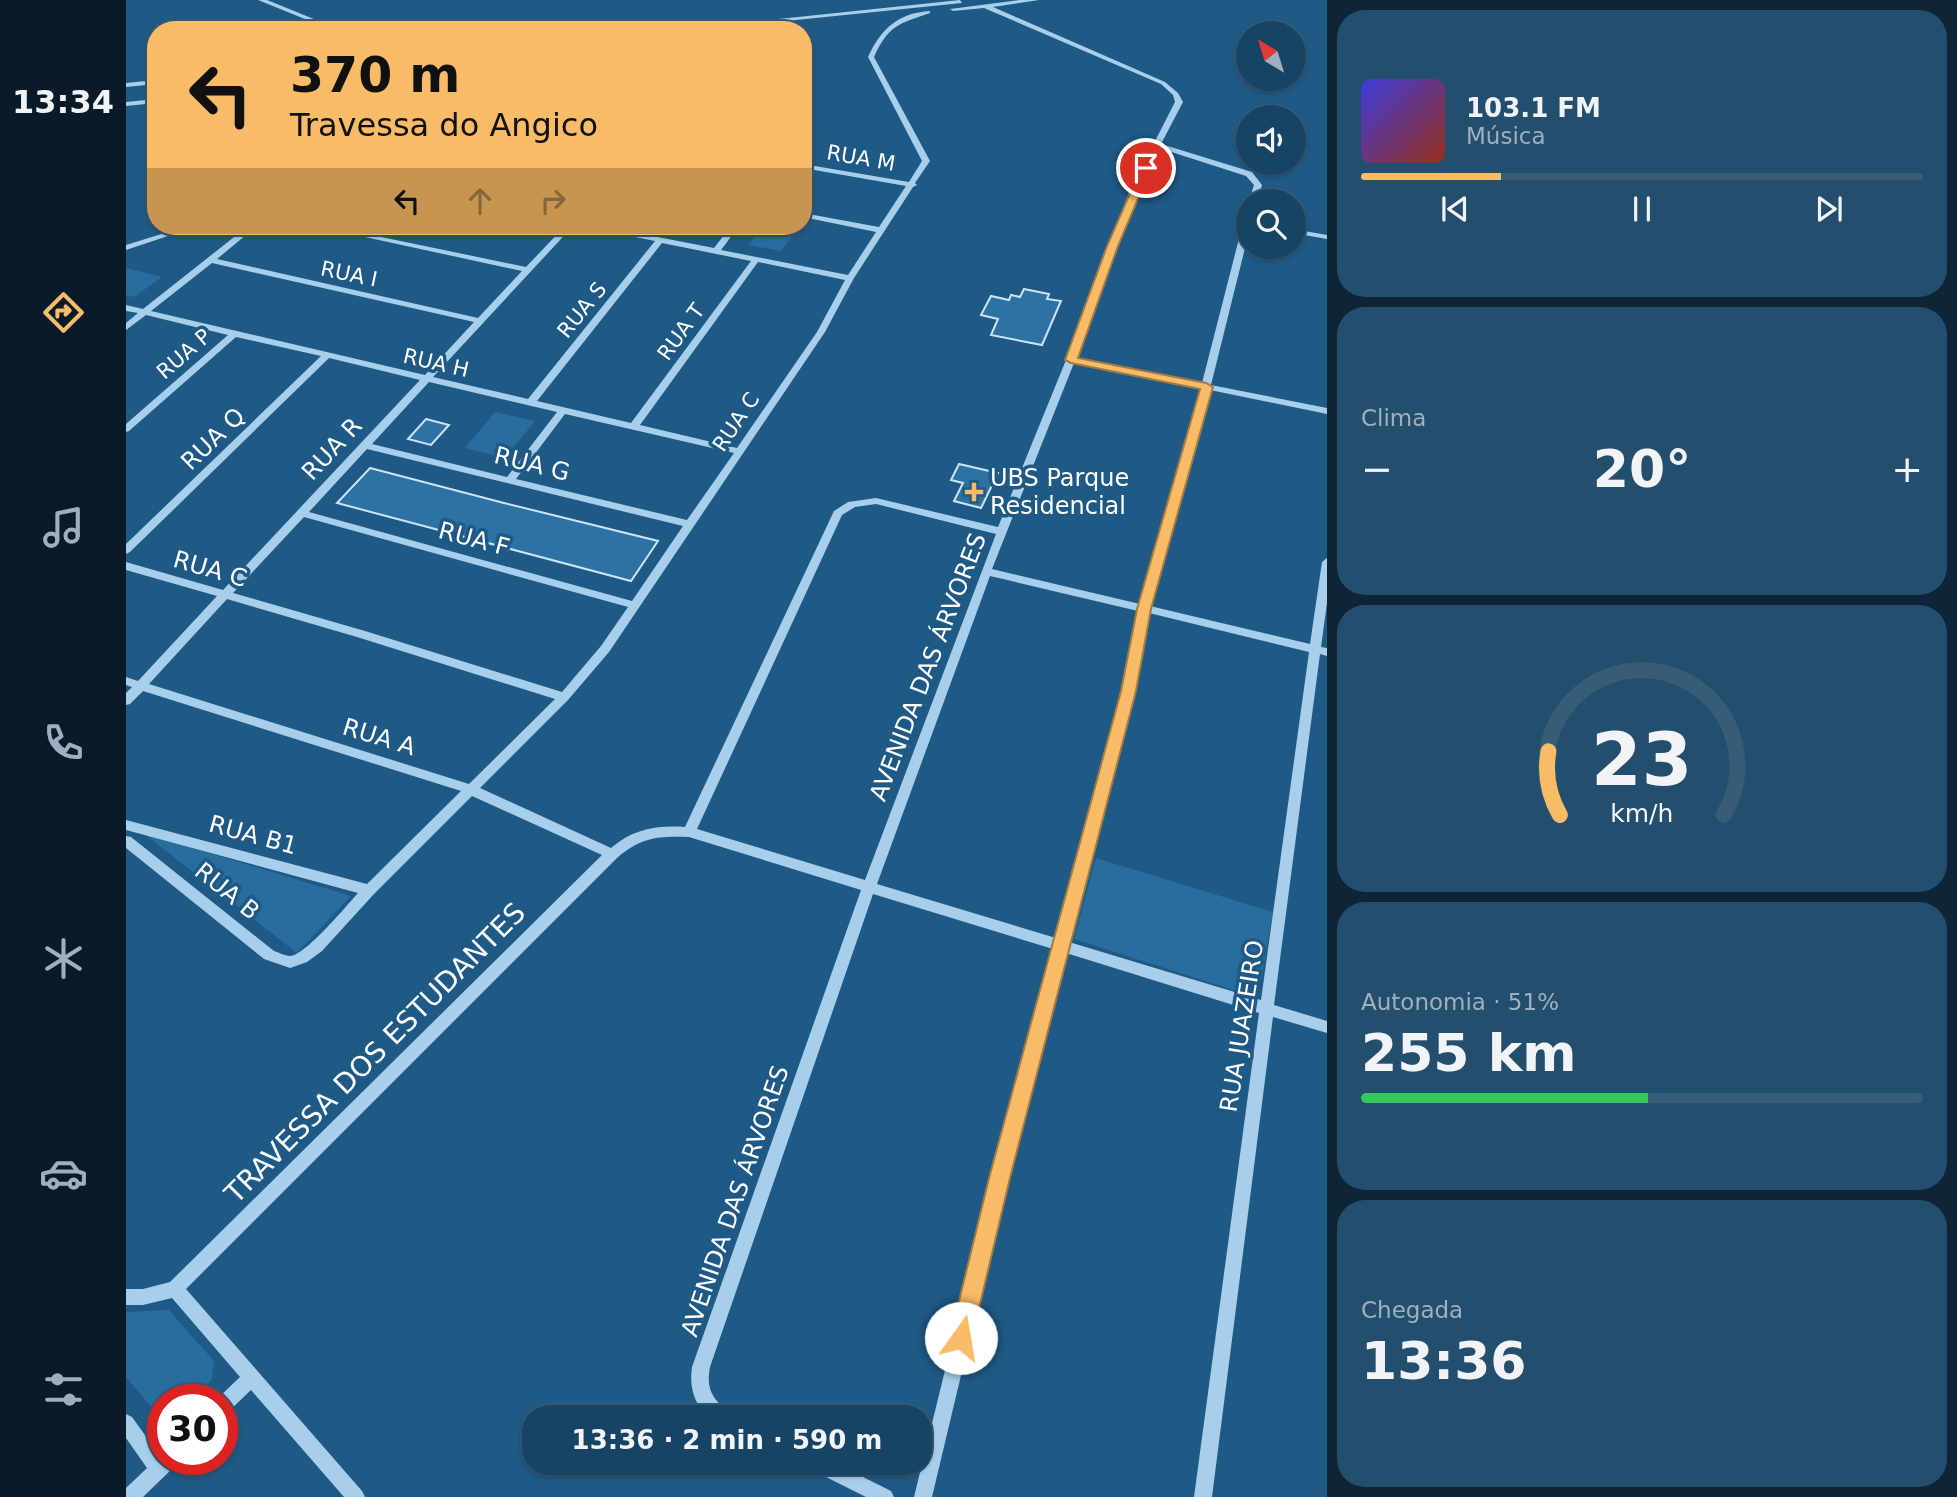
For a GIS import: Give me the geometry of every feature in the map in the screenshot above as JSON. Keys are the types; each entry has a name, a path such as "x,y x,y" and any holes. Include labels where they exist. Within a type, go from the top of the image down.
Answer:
{"street":[{"path":"261,0 315,21"},
{"path":"812,24 1036,0"},
{"path":"765,21 958,1 968,8"},
{"name":"AVENIDA DAS ÁRVORES","path":"710,1405 705,1401 699,1380 701,1367 870,887 986,571 1071,360 1134,190 1179,102 1171,88 986,5"},
{"name":"RUA C","path":"304,957 564,696 605,649 821,332 850,278 913,185 926,161 871,57 882,31 892,24 928,12"},
{"path":"126,85 147,83"},
{"path":"126,96 147,94"},
{"path":"126,104 147,102"},
{"path":"1157,145 1249,174 1258,185 1257,189"},
{"name":"RUA M","path":"812,168 913,185"},
{"path":"812,217 881,230"},
{"path":"1306,233 1327,237"},
{"path":"126,248 166,235"},
{"path":"126,327 242,235"},
{"path":"361,235 528,270"},
{"name":"RUA R","path":"126,701 561,235"},
{"path":"639,235 850,278"},
{"path":"716,251 728,235"},
{"name":"RUA S","path":"531,402 661,239"},
{"name":"RUA T","path":"634,426 756,259"},
{"path":"923,1497 1000,1178 1128,691 1144,609 1238,259"},
{"name":"RUA I","path":"211,261 481,321"},
{"name":"RUA H","path":"126,308 738,452"},
{"name":"RUA P","path":"126,429 234,334"},
{"name":"RUA Q","path":"126,550 327,355"},
{"path":"1071,360 1327,411"},
{"path":"509,481 564,410"},
{"name":"RUA G","path":"365,444 689,524"},
{"path":"689,832 838,513 852,504 876,500 1003,532"},
{"name":"RUA F","path":"301,513 636,606"},
{"name":"RUA JUAZEIRO","path":"1203,1497 1249,1133 1321,650 1327,562"},
{"name":"RUA C","path":"126,566 564,696"},
{"path":"986,571 1321,650"},
{"name":"RUA A","path":"126,681 470,789 612,854"},
{"name":"RUA B1","path":"126,825 369,890"},
{"name":"TRAVESSA DOS ESTUDANTES","path":"175,1289 612,854 634,836 660,831 689,832 1327,1027"},
{"name":"RUA B","path":"126,841 269,955 290,962 304,957"},
{"path":"126,1297 143,1297 175,1289 356,1497"},
{"path":"238,1391 252,1377"},
{"path":"126,1423 147,1446"},
{"path":"130,1497 153,1475"},
{"path":"840,1475 885,1497"}],"shaded area":[{"path":"756,235 793,235 781,251 748,245"},
{"path":"126,268 162,277 134,297 126,295"},
{"path":"495,412 535,421 505,458 465,448"},
{"path":"143,833 351,896 297,953"},
{"path":"1096,858 1273,912 1258,998 1074,939"},
{"path":"169,1310 214,1361 212,1379 207,1384 147,1384 147,1402 126,1377 126,1312"}],"building":[{"path":"1024,289 1049,294 1047,299 1061,301 1042,345 991,335 998,319 981,315 991,296 1009,300 1011,295 1020,297"},
{"path":"426,419 449,425 431,445 408,439"},
{"name":"UBS Parque Residencial","path":"959,464 998,473 981,508 954,501 963,483 951,480"},
{"path":"370,468 658,541 631,581 337,503"}],"place":[{"name":"UBS Parque Residencial","path":"974,492"}],"route":[{"path":"961,1338 1000,1178 1128,691 1144,609 1206,387 1071,360 1112,246 1134,190 1146,168"}]}
